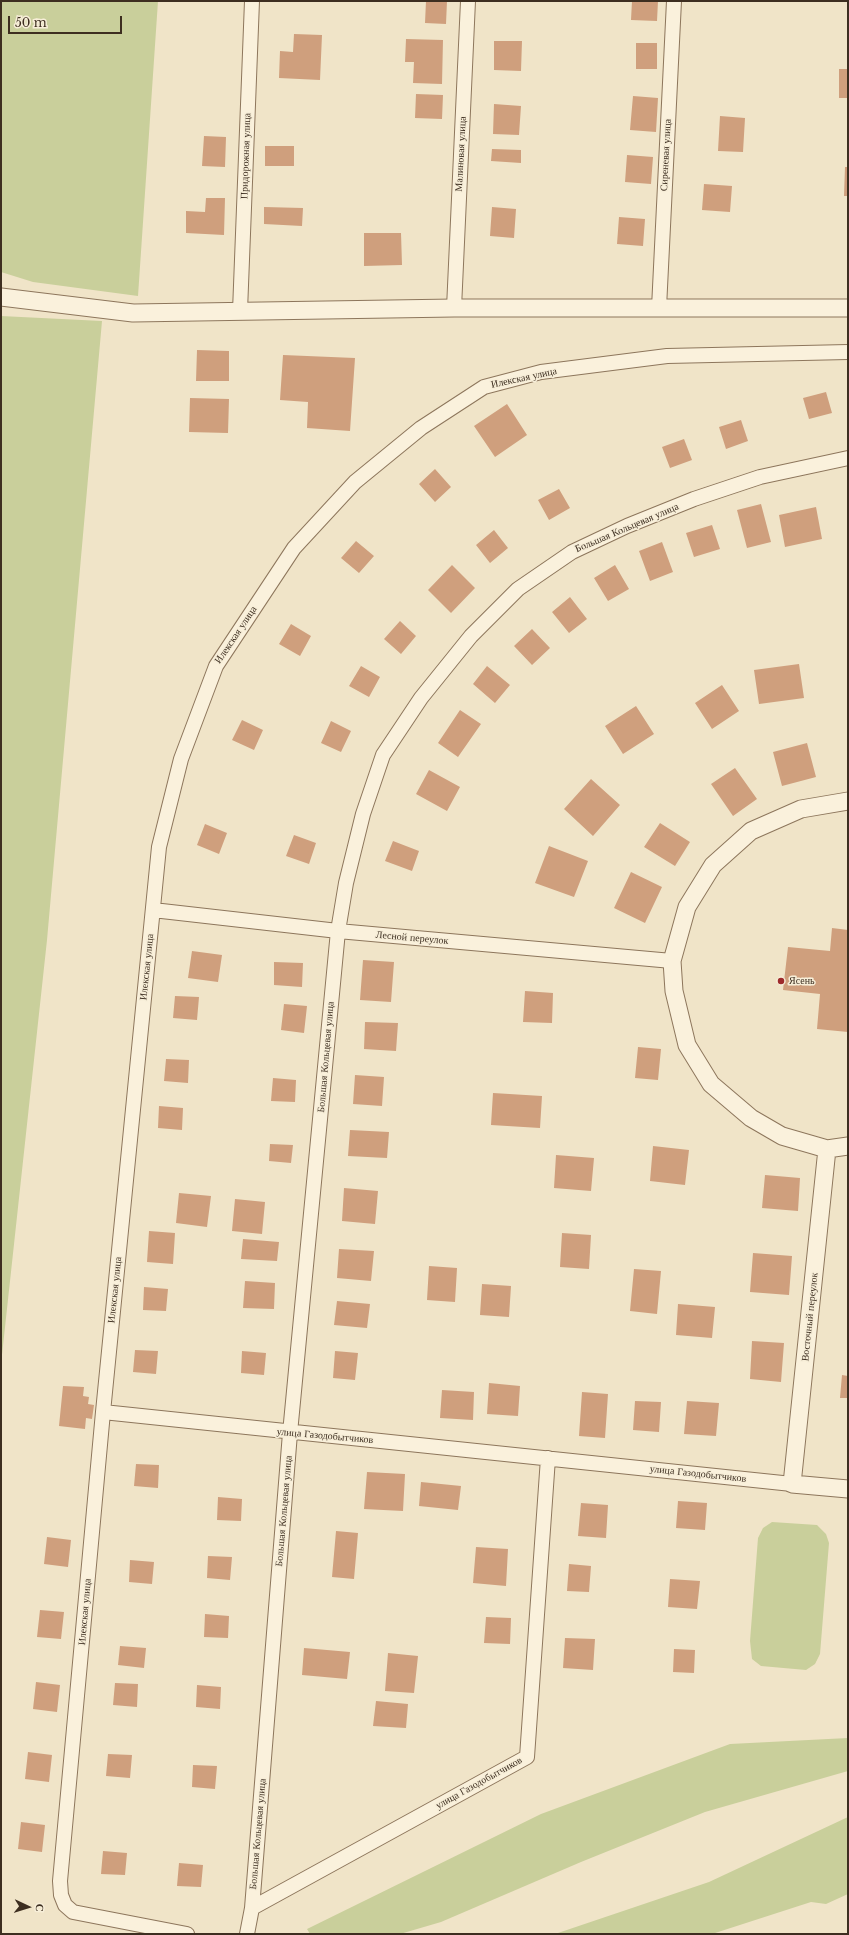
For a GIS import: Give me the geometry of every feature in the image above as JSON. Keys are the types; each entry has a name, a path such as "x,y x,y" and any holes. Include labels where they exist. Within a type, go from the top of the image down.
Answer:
{"street":[{"name":"Придорожная улица","path":"240,311 252,1"},
{"name":"Малиновая улица","path":"454,308 468,1"},
{"name":"Сиреневая улица","path":"659,308 674,1"},
{"path":"1,297 133,313 454,308 848,308"},
{"name":"Илекская улица","path":"187,1934 84,1916 73,1912 65,1905 61,1895 60,1881 103,1412 159,847 181,759 216,666 294,548 355,482 421,428 484,387 541,372 667,356 848,352"},
{"name":"Большая Кольцевая улица","path":"247,1934 252,1908 290,1433 338,931 346,883 361,822 383,755 420,698 472,636 518,589 572,552 627,526 687,502 760,477 848,458"},
{"path":"848,801 801,809 751,831 713,865 687,907 672,961 674,991 686,1045 711,1084 757,1122 782,1136 827,1149 848,1146"},
{"name":"Лесной переулок","path":"153,910 338,931 672,961"},
{"name":"Восточный переулок","path":"792,1484 827,1149"},
{"name":"улица Газодобытчиков","path":"103,1412 290,1433 848,1489"},
{"name":"улица Газодобытчиков","path":"252,1908 527,1757 548,1458"}],"green space":[{"path":"1,1 158,1 138,296 33,282 1,272"},
{"path":"1,316 102,321 47,940 1,1364"},
{"path":"772,1522 817,1525 826,1534 829,1543 820,1654 815,1664 806,1670 761,1666 752,1659 750,1641 758,1538 763,1528"},
{"path":"848,1738 848,1771 705,1812 581,1862 441,1922 400,1934 310,1934 307,1929 541,1814 730,1744"},
{"path":"848,1817 848,1894 826,1904 811,1902 712,1934 555,1934 709,1882"}],"building":[{"path":"426,1 447,1 446,24 425,23"},
{"path":"632,1 658,1 657,21 631,20"},
{"path":"294,34 322,35 320,80 279,78 280,51 293,52"},
{"path":"406,39 443,40 442,84 413,83 414,62 405,62"},
{"path":"494,41 522,41 521,71 494,70"},
{"path":"636,43 657,43 657,69 636,69"},
{"path":"839,69 848,69 848,98 839,98"},
{"path":"416,94 443,95 442,119 415,118"},
{"path":"633,96 658,98 656,132 630,130"},
{"path":"494,104 521,106 519,135 493,134"},
{"path":"720,116 745,118 743,152 718,151"},
{"path":"204,136 226,137 225,167 202,166"},
{"path":"265,146 294,146 294,166 265,166"},
{"path":"492,149 521,150 521,163 491,161"},
{"path":"627,155 653,157 651,184 625,182"},
{"path":"845,167 848,167 848,196 844,196"},
{"path":"704,184 732,186 730,212 702,210"},
{"path":"206,198 225,198 224,235 186,233 186,211 205,212"},
{"path":"264,207 303,208 302,226 264,224"},
{"path":"492,207 516,209 514,238 490,236"},
{"path":"619,217 645,219 643,246 617,244"},
{"path":"364,233 401,233 402,265 364,266"},
{"path":"197,350 229,351 229,381 196,381"},
{"path":"283,355 355,358 350,431 307,428 308,402 280,400"},
{"path":"826,392 832,413 809,419 803,398"},
{"path":"190,398 229,399 228,433 189,432"},
{"path":"507,404 527,435 495,457 474,426"},
{"path":"741,420 748,441 726,449 719,427"},
{"path":"684,439 692,460 670,468 662,447"},
{"path":"435,469 451,487 435,502 419,484"},
{"path":"559,489 570,508 549,520 538,500"},
{"path":"761,504 771,542 747,548 737,510"},
{"path":"816,507 822,539 785,547 779,515"},
{"path":"712,525 720,549 694,557 686,533"},
{"path":"494,530 508,548 490,563 476,545"},
{"path":"356,541 374,556 359,573 341,558"},
{"path":"662,542 673,572 650,581 639,551"},
{"path":"452,565 475,588 451,613 428,590"},
{"path":"615,565 629,589 608,601 594,578"},
{"path":"570,597 587,619 569,633 552,612"},
{"path":"400,621 416,636 401,654 384,639"},
{"path":"291,624 311,636 300,656 279,644"},
{"path":"532,629 550,648 532,665 514,646"},
{"path":"799,664 804,698 759,704 754,670"},
{"path":"361,666 380,677 369,697 349,686"},
{"path":"487,666 510,685 495,703 473,684"},
{"path":"722,685 739,711 712,729 695,703"},
{"path":"636,706 654,734 623,754 605,726"},
{"path":"460,710 481,724 458,757 438,743"},
{"path":"242,720 263,730 254,750 232,740"},
{"path":"331,721 351,731 341,752 321,743"},
{"path":"807,743 816,777 782,786 773,752"},
{"path":"735,768 757,799 733,816 711,784"},
{"path":"429,770 460,787 447,811 416,794"},
{"path":"591,779 620,805 593,836 564,809"},
{"path":"660,823 690,842 675,866 644,847"},
{"path":"205,824 227,833 219,854 197,845"},
{"path":"294,835 316,843 309,864 286,856"},
{"path":"393,841 419,851 412,871 385,861"},
{"path":"549,846 588,861 574,897 535,883"},
{"path":"631,872 662,887 645,923 614,908"},
{"path":"832,928 848,930 848,1032 817,1029 820,994 783,990 788,947 830,951"},
{"path":"192,951 222,955 218,982 188,978"},
{"path":"363,960 394,962 391,1002 360,1000"},
{"path":"274,962 303,963 302,987 274,985"},
{"path":"525,991 553,993 552,1023 523,1022"},
{"path":"175,996 199,997 197,1020 173,1018"},
{"path":"284,1004 307,1006 304,1033 281,1030"},
{"path":"365,1022 398,1023 396,1051 364,1049"},
{"path":"638,1047 661,1049 658,1080 635,1078"},
{"path":"166,1059 189,1060 188,1083 164,1081"},
{"path":"355,1075 384,1077 382,1106 353,1104"},
{"path":"273,1078 296,1080 295,1102 271,1101"},
{"path":"493,1093 542,1096 540,1128 491,1125"},
{"path":"159,1106 183,1108 182,1130 158,1128"},
{"path":"350,1130 389,1132 387,1158 348,1156"},
{"path":"270,1144 293,1145 291,1163 269,1161"},
{"path":"653,1146 689,1150 685,1185 650,1181"},
{"path":"556,1155 594,1158 591,1191 554,1188"},
{"path":"765,1175 800,1178 798,1211 762,1208"},
{"path":"344,1188 378,1191 375,1224 342,1221"},
{"path":"179,1193 211,1196 207,1227 176,1223"},
{"path":"235,1199 265,1202 262,1234 232,1231"},
{"path":"149,1231 175,1233 173,1264 147,1262"},
{"path":"562,1233 591,1235 589,1269 560,1267"},
{"path":"243,1239 279,1242 277,1261 241,1259"},
{"path":"339,1249 374,1251 371,1281 337,1278"},
{"path":"753,1253 792,1256 789,1295 750,1292"},
{"path":"429,1266 457,1268 455,1302 427,1300"},
{"path":"634,1269 661,1271 657,1314 630,1311"},
{"path":"245,1281 275,1283 274,1309 243,1308"},
{"path":"482,1284 511,1286 509,1317 480,1315"},
{"path":"144,1287 168,1289 166,1311 143,1310"},
{"path":"337,1301 370,1304 367,1328 334,1325"},
{"path":"678,1304 715,1307 712,1338 676,1335"},
{"path":"752,1341 784,1343 781,1382 750,1379"},
{"path":"135,1350 158,1351 156,1374 133,1372"},
{"path":"242,1351 266,1353 264,1375 241,1373"},
{"path":"335,1351 358,1353 355,1380 333,1378"},
{"path":"842,1375 848,1376 848,1398 840,1398"},
{"path":"489,1383 520,1386 518,1416 487,1414"},
{"path":"63,1386 84,1387 83,1396 89,1397 88,1404 94,1405 92,1419 86,1418 85,1429 59,1426"},
{"path":"442,1390 474,1392 473,1420 440,1418"},
{"path":"582,1392 608,1394 605,1438 579,1436"},
{"path":"635,1401 661,1402 659,1432 633,1430"},
{"path":"687,1401 719,1403 716,1436 684,1434"},
{"path":"136,1464 159,1465 158,1488 134,1486"},
{"path":"367,1472 405,1474 403,1511 364,1509"},
{"path":"421,1482 461,1486 458,1510 419,1506"},
{"path":"218,1497 242,1499 241,1521 217,1520"},
{"path":"678,1501 707,1503 705,1530 676,1528"},
{"path":"581,1503 608,1505 606,1538 578,1536"},
{"path":"336,1531 358,1533 354,1579 332,1577"},
{"path":"47,1537 71,1540 68,1567 44,1564"},
{"path":"476,1547 508,1549 506,1586 473,1583"},
{"path":"208,1556 232,1557 230,1580 207,1578"},
{"path":"130,1560 154,1562 152,1584 129,1582"},
{"path":"569,1564 591,1566 589,1592 567,1591"},
{"path":"670,1579 700,1581 697,1609 668,1607"},
{"path":"40,1610 64,1612 61,1639 37,1637"},
{"path":"205,1614 229,1616 228,1638 204,1637"},
{"path":"486,1617 511,1618 510,1644 484,1643"},
{"path":"565,1638 595,1639 593,1670 563,1668"},
{"path":"120,1646 146,1648 144,1668 118,1665"},
{"path":"304,1648 350,1652 347,1679 302,1675"},
{"path":"674,1649 695,1650 694,1673 673,1672"},
{"path":"388,1653 418,1656 414,1693 385,1691"},
{"path":"36,1682 60,1685 57,1712 33,1709"},
{"path":"115,1683 138,1684 137,1707 113,1705"},
{"path":"197,1685 221,1687 220,1709 196,1707"},
{"path":"376,1701 408,1704 406,1728 373,1726"},
{"path":"28,1752 52,1755 49,1782 25,1779"},
{"path":"108,1754 132,1755 130,1778 106,1776"},
{"path":"193,1765 217,1766 215,1789 192,1787"},
{"path":"21,1822 45,1825 42,1852 18,1849"},
{"path":"103,1851 127,1853 125,1875 101,1874"},
{"path":"179,1863 203,1865 201,1887 177,1886"}],"place":[{"name":"Ясень","path":"781,981"}]}
